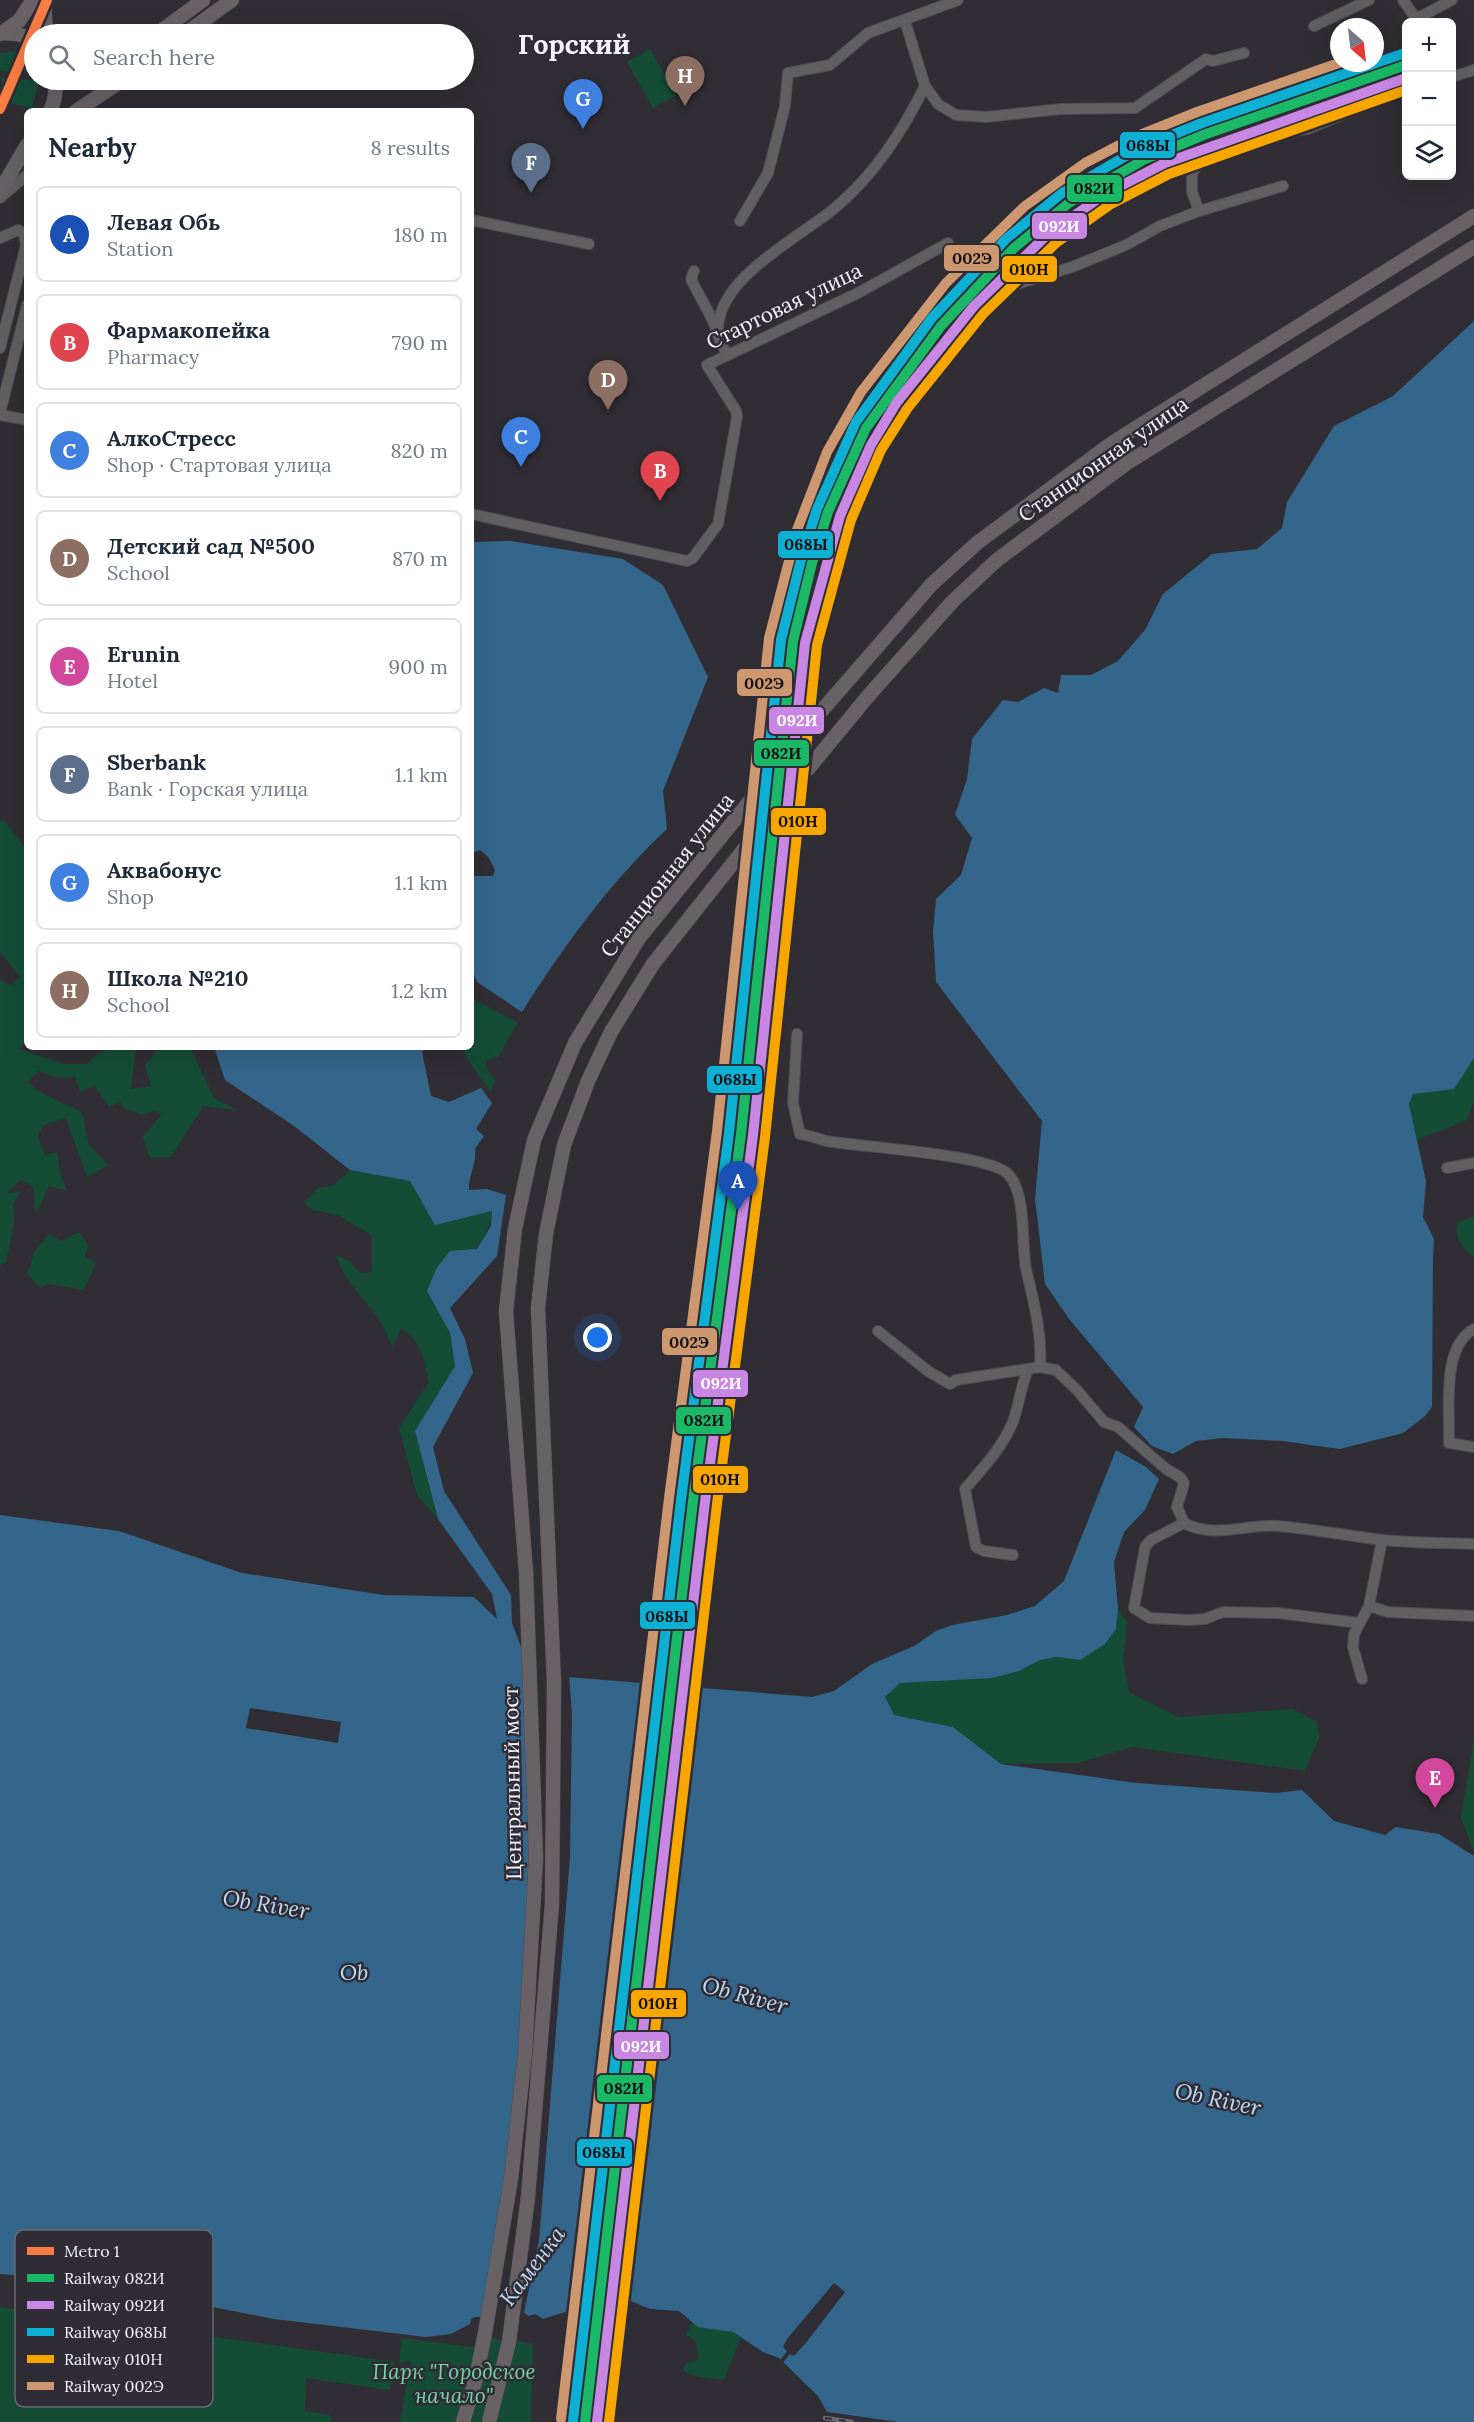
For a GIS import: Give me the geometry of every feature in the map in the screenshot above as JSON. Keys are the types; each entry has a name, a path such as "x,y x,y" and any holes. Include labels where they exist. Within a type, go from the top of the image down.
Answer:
{"main road":[{"path":"1,34 19,21 33,0"},
{"path":"44,0 45,24"},
{"path":"171,24 203,0"},
{"path":"199,24 232,0"},
{"path":"1,34 24,37"},
{"path":"51,108 56,90"},
{"path":"80,108 104,90"},
{"path":"94,108 107,90"},
{"path":"0,191 24,150"},
{"path":"11,171 24,157"},
{"name":"Станционная улица","path":"811,723 931,585 977,543 1112,443 1474,216"},
{"name":"Станционная улица","path":"808,769 953,601 997,560 1127,464 1474,247"},
{"name":"Станционная улица","path":"534,1140 575,1043 639,938 754,796"},
{"name":"Станционная улица","path":"564,1146 600,1055 653,964 756,834"},
{"name":"Центральный мост","path":"463,2422 476,2378 503,2235 519,2115 536,1858 533,1716 526,1572 506,1311 515,1229 534,1140"},
{"name":"Центральный мост","path":"489,2422 509,2342 528,2197 552,1904 554,1695 538,1308 546,1234 564,1146"}],"street":[{"path":"740,221 768,173 785,106 788,73 830,65 868,33 906,21 958,0"},
{"path":"1314,26 1369,0"},
{"path":"1403,0 1416,19 1452,0"},
{"path":"906,21 925,86 938,104 956,115 986,117 1061,109 1135,108 1206,59 1213,61 1244,53"},
{"path":"1456,76 1474,70"},
{"path":"718,334 728,298 774,250 836,207 884,157 925,86"},
{"path":"1198,211 1192,192 1192,173 1206,152 1261,135 1308,129 1375,101 1402,93"},
{"path":"0,198 24,178"},
{"path":"957,339 963,328 1010,286 1072,267 1126,245 1160,225 1198,211 1283,186"},
{"path":"474,221 589,244"},
{"path":"0,238 18,230 24,234"},
{"name":"Стартовая улица","path":"474,515 687,561 693,558 718,524 737,417 736,411 707,365 860,292 948,243"},
{"path":"0,348 24,251"},
{"path":"694,271 691,279 701,301 711,314 727,354"},
{"path":"24,317 0,414 24,419"},
{"path":"796,1034 793,1103 800,1134 825,1141 940,1155 999,1169 1010,1175 1026,1242 1026,1267 1042,1337 1040,1367"},
{"path":"1447,1168 1474,1163"},
{"path":"1474,1329 1465,1334 1451,1361 1449,1443 1474,1447"},
{"path":"878,1331 928,1371 950,1384 956,1380 1010,1370 1040,1367 1056,1371 1077,1390 1104,1422 1118,1427 1166,1469 1180,1477 1184,1483 1177,1507 1184,1523 1196,1530 1217,1531 1275,1526 1334,1531 1382,1540 1474,1544"},
{"path":"1013,1555 984,1551 976,1547 965,1489 1007,1435 1028,1370"},
{"path":"1184,1523 1151,1540 1145,1547 1134,1608 1143,1615 1150,1618 1189,1620 1205,1619 1223,1612 1278,1613 1359,1623"},
{"path":"1362,1679 1353,1647 1354,1634 1369,1606 1382,1540"},
{"path":"1369,1606 1388,1612 1474,1616"}],"green space":[{"path":"650,49 676,95 653,108 627,62"},
{"path":"16,51 24,54 24,73 0,71 0,53"},
{"path":"0,77 24,79 24,90 37,90 32,108 9,103"},
{"path":"4,820 24,846 24,1042 20,1049 64,1064 87,1064 109,1050 136,1050 131,1089 151,1086 145,1065 158,1050 191,1050 214,1098 237,1110 203,1106 171,1157 150,1158 143,1137 162,1114 153,1111 141,1115 124,1108 120,1102 109,1107 95,1086 80,1092 75,1077 55,1077 38,1071 28,1083 48,1096 82,1112 89,1145 108,1165 87,1177 66,1118 43,1125 38,1136 45,1155 57,1152 60,1173 67,1191 49,1186 36,1214 33,1186 20,1180 7,1193 21,1191 13,1204 14,1223 6,1262 0,1266 0,980 11,985 20,977 0,952 0,822"},
{"path":"474,1000 518,1022 498,1057 486,1060 488,1071 496,1081 490,1091 468,1060 464,1050 474,1050"},
{"path":"1474,1058 1474,1101 1467,1120 1417,1140 1409,1104 1413,1094 1454,1089"},
{"path":"350,1170 410,1181 492,1210 485,1236 477,1247 427,1291 450,1333 455,1366 415,1431 438,1519 417,1495 399,1428 429,1382 421,1352 413,1338 401,1329 392,1347 380,1321 341,1268 336,1255 349,1261 360,1273 372,1272 371,1235 338,1215 313,1210 304,1203 318,1188 334,1185"},
{"path":"1474,1217 1474,1257 1462,1246 1457,1227 1458,1222"},
{"path":"79,1232 88,1245 85,1257 96,1263 84,1290 49,1284 40,1288 27,1274 35,1251 49,1234 61,1241"},
{"path":"1118,1609 1127,1623 1123,1659 1129,1692 1179,1717 1293,1709 1316,1721 1320,1736 1305,1771 1133,1747 1078,1763 1001,1764 953,1727 894,1715 885,1696 900,1683 938,1681 1019,1671 1040,1660 1057,1657 1080,1660 1116,1629"},
{"path":"1474,1738 1474,1852 1461,1818"},
{"path":"0,2307 15,2309 15,2407 213,2407 213,2337 395,2362 390,2390 306,2378 305,2411 330,2415 332,2422 0,2422"},
{"path":"700,2321 731,2331 741,2337 724,2380 693,2376 683,2370 686,2363 698,2360 696,2341 686,2335 691,2325"},
{"name":"Парк \"Городское начало\"","path":"495,2336 533,2344 531,2422 400,2422 411,2361 399,2363 402,2338 480,2348 483,2342"}],"water":[{"path":"1474,321 1474,1058 1454,1089 1413,1094 1409,1104 1426,1181 1423,1217 1434,1239 1432,1407 1425,1416 1403,1433 1340,1449 1282,1441 1223,1438 1196,1441 1173,1454 1152,1446 1134,1427 1143,1407 1070,1320 1045,1284 1035,1199 1042,1121 936,982 933,931 936,899 961,875 972,838 955,815 967,779 972,739 1003,700 1018,702 1044,688 1058,693 1061,675 1091,675 1118,661 1145,630 1163,594 1212,554 1257,549 1282,528 1287,502 1334,426 1393,396"},
{"path":"511,541 623,559 663,585 708,677 663,791 667,829 626,871 588,916 522,1012 477,982 474,974 474,876 493,876 495,870 489,858 480,850 474,852 474,542"},
{"name":"Ob","path":"215,1050 424,1050 422,1052 431,1096 449,1102 481,1088 492,1103 476,1129 484,1136 475,1149 469,1190 487,1189 506,1195 497,1256 450,1308 465,1339 473,1373 433,1447 444,1491 511,1595 512,1623 527,1663 568,1677 812,1697 834,1691 872,1664 914,1646 936,1631 952,1625 1007,1615 1035,1606 1064,1581 1116,1450 1146,1467 1159,1479 1145,1510 1124,1532 1114,1562 1118,1609 1116,1629 1105,1644 1080,1660 1057,1657 1040,1660 1019,1671 992,1678 900,1683 885,1697 894,1715 953,1727 1001,1764 1136,1783 1276,1793 1302,1790 1334,1821 1385,1835 1396,1827 1439,1834 1474,1856 1474,2422 899,2422 827,2412 818,2396 779,2358 763,2352 733,2332 698,2327 679,2311 650,2309 619,2296 586,2289 568,2311 543,2319 535,2314 528,2316 524,2312 500,2326 474,2317 470,2324 451,2334 426,2337 274,2319 213,2307 213,2230 15,2230 15,2275 0,2274 0,1515 119,1531 242,1573 383,1595 474,1597 497,1619 492,1594 438,1519 415,1431 455,1366 450,1333 427,1291 436,1269 450,1251 477,1249 491,1226 492,1211 435,1225 410,1181 350,1170 294,1126 225,1080"}],"pier":[{"path":"531,1662 569,1674 572,1715 570,1857 539,2241 522,2322 506,2341 502,2341 495,2339 494,2332 497,2327 491,2326 503,2235 536,1858"},
{"path":"250,1708 341,1722 338,1743 246,1728"},
{"path":"834,2283 845,2292 794,2356 790,2354 782,2364 779,2362 787,2351 783,2347 787,2339"}],"tunnel":[{"path":"754,796 811,723"},
{"path":"756,834 808,769"}],"railway":[{"path":"825,2418 852,2422"}],"metro line":[{"name":"1","path":"37,24 47,0"},
{"name":"1","path":"0,109 24,53"}],"rail line":[{"name":"068Ы","path":"573,2421 681,1500 729,1133 781,640 801,560 817,509 856,422 932,318 1006,239 1062,193 1140,148 1202,123 1402,54"},
{"name":"002Э","path":"561,2419 669,1498 717,1131 769,638 797,530 827,452 861,392 946,283 1025,206 1085,163 1135,137 1197,112 1330,66"},
{"name":"082И","path":"585,2422 693,1501 741,1134 793,641 812,563 828,512 866,428 941,326 1014,248 1069,203 1145,159 1206,134 1402,66"},
{"name":"092И","path":"597,2422 705,1502 753,1135 805,643 840,516 871,445 897,402 974,306 1048,234 1105,194 1165,163 1402,79"},
{"name":"010Н","path":"609,2422 717,1504 765,1137 817,645 851,520 881,450 907,409 983,314 1056,243 1111,204 1169,174 1402,91"}],"place":[{"name":"Школа №210","path":"685,106"},
{"name":"Аквабонус","path":"583,129"},
{"name":"Sberbank","path":"531,193"},
{"name":"Детский сад №500","path":"608,410"},
{"name":"АлкоСтресс","path":"521,467"},
{"name":"Фармакопейка","path":"660,501"},
{"name":"Левая Обь","path":"738,1211"},
{"name":"Erunin","path":"1435,1808"}],"district":[{"name":"Горский","path":"574,44"}],"water label":[{"name":"Ob River","path":"266,1904"},
{"name":"Ob River","path":"745,1995"},
{"name":"Ob River","path":"1218,2099"},
{"name":"Каменка","path":"532,2266"}]}
